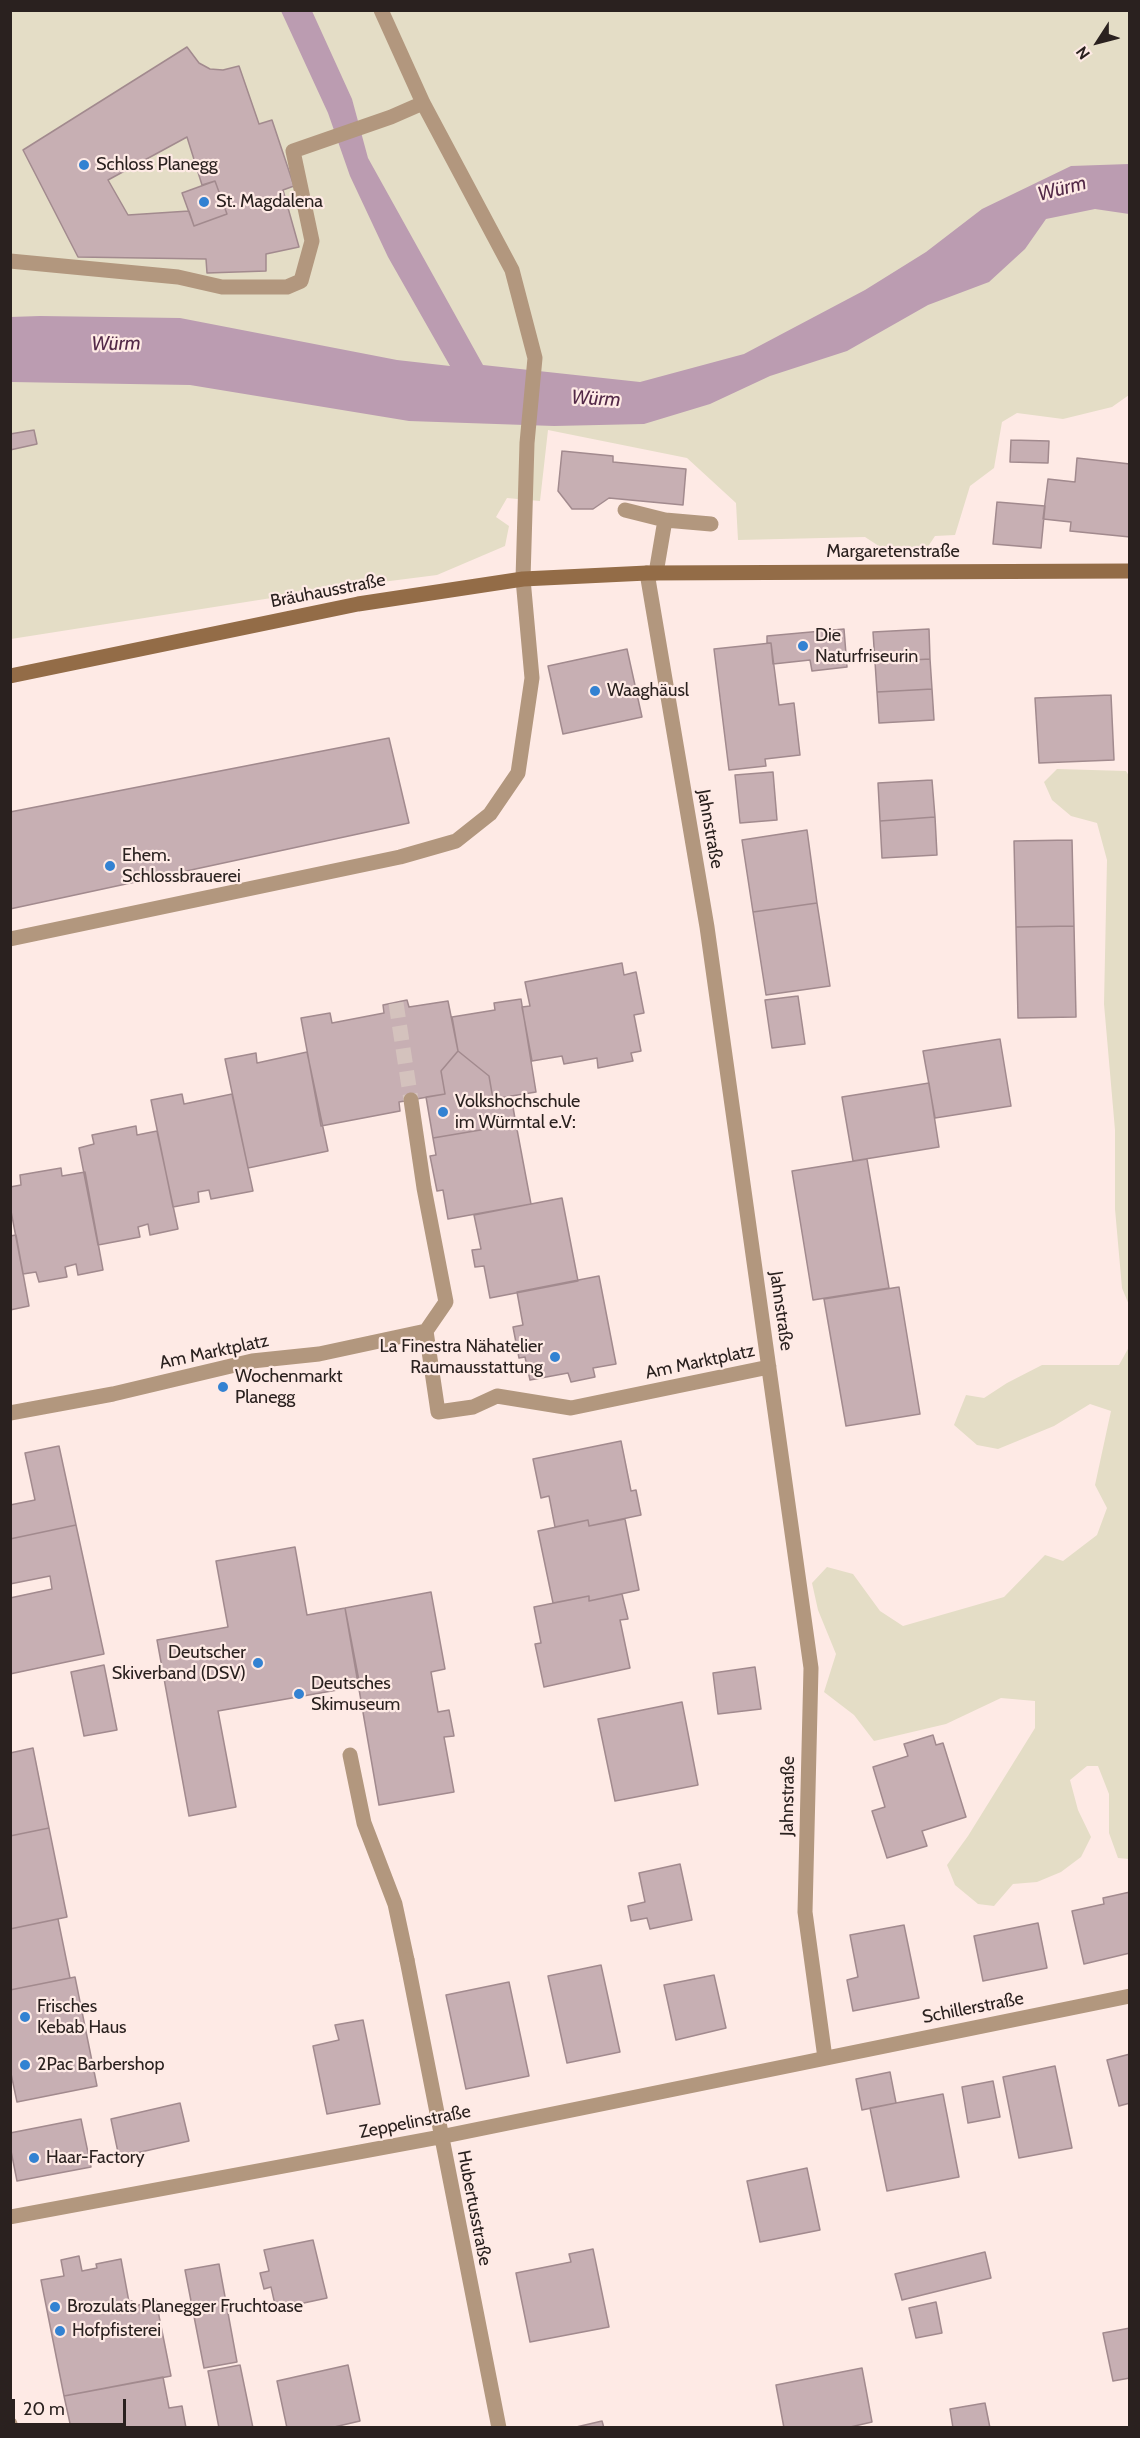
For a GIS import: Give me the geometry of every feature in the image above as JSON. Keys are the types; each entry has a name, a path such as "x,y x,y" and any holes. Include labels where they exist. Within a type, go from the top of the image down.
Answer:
{"street":[{"path":"10,939 400,857 456,841 490,814 518,773 532,678 523,579 527,443 535,358 512,270 423,103 381,10"},
{"path":"10,261 178,277 222,287 287,287 302,281 312,241 293,151 391,117 423,103"},
{"path":"625,510 664,520 711,524"},
{"name":"Jahnstraße","path":"664,520 651,573 707,927 811,1668 805,1911 825,2058"},
{"name":"Margaretenstraße","path":"651,573 1130,571"},
{"name":"Bräuhausstraße","path":"10,676 358,604 523,579 651,573"},
{"path":"411,1100 424,1188 446,1302 426,1331"},
{"name":"Am Marktplatz","path":"10,1413 113,1394 252,1361 319,1354 426,1331 438,1412 473,1407 497,1396 571,1408 769,1367"},
{"name":"Hubertusstraße","path":"350,1755 364,1823 395,1904 499,2427"},
{"name":"Schillerstraße","path":"825,2058 1130,1996"},
{"name":"Zeppelinstraße","path":"10,2217 440,2137 825,2058"}],"shaded area":[{"path":"10,11 1129,11 1129,395 1112,407 1063,419 1017,413 1002,422 994,468 970,486 955,535 935,536 925,551 914,556 885,550 865,537 738,540 736,503 687,458 548,430 540,501 507,498 496,517 509,526 505,546 437,575 335,588 11,639"},
{"path":"1057,769 1126,771 1129,776 1129,1305 1122,1288 1115,1209 1115,1130 1104,1004 1107,860 1097,823 1071,816 1052,800 1044,782"},
{"path":"1129,1347 1129,1859 1118,1858 1109,1833 1109,1794 1098,1766 1087,1766 1070,1780 1078,1810 1091,1837 1081,1857 1061,1872 1037,1882 1013,1884 994,1906 978,1904 955,1885 947,1865 968,1836 1035,1728 1035,1701 1001,1698 946,1724 874,1741 854,1715 824,1692 836,1654 818,1610 812,1583 827,1567 853,1574 880,1611 903,1626 1004,1597 1045,1555 1063,1561 1097,1535 1107,1508 1095,1485 1111,1411 1090,1404 1054,1426 998,1449 977,1445 954,1425 966,1395 984,1398 1042,1365 1119,1365"}],"water":[{"name":"Würm","path":"281,11 312,11 352,99 368,158 483,365 640,382 744,354 865,290 926,252 982,209 1071,166 1129,164 1129,214 1095,209 1046,219 1025,249 989,282 928,305 847,351 770,376 710,404 644,424 554,426 409,421 190,385 11,382 10,317 180,318 397,360 450,366 388,257 350,176 328,113"}],"building":[{"name":"Schloss Planegg","path":"187,47 199,63 210,69 223,70 239,66 259,124 272,120 294,186 283,190 299,247 266,254 266,271 207,273 206,259 78,257 23,150","holes":["187,137 202,185 215,181 227,214 194,226 189,211 128,215 108,180"]},
{"name":"St. Magdalena","path":"215,181 227,214 194,226 182,193"},
{"path":"34,430 37,444 10,450 10,434"},
{"path":"1011,440 1049,441 1048,463 1010,462"},
{"path":"562,451 613,456 613,462 686,469 683,505 609,498 593,509 572,509 558,491"},
{"path":"1077,458 1130,464 1130,537 1070,531 1071,522 1043,519 1048,479 1075,482"},
{"path":"997,502 1045,506 1041,548 993,544"},
{"path":"844,629 847,667 812,671 810,660 773,664 771,643 767,643 767,636"},
{"path":"929,629 930,659 875,662 873,632"},
{"path":"771,643 779,705 794,703 800,755 765,759 766,766 729,770 714,649"},
{"name":"Waaghäusl","path":"627,649 642,717 563,734 548,666"},
{"path":"930,659 932,689 877,692 875,662"},
{"path":"932,689 934,720 879,723 877,692"},
{"path":"1111,695 1114,760 1039,763 1035,698"},
{"name":"Ehem. Schlossbrauerei","path":"389,738 409,823 10,909 10,812"},
{"path":"773,772 777,820 740,823 735,775"},
{"path":"932,780 935,817 880,821 878,783"},
{"path":"935,817 937,855 882,858 880,821"},
{"path":"807,830 817,903 753,912 742,840"},
{"path":"1072,840 1074,926 1016,927 1014,841"},
{"path":"817,903 830,986 766,995 753,912"},
{"path":"1074,926 1076,1017 1018,1018 1016,927"},
{"path":"622,963 624,975 636,972 644,1013 634,1015 641,1051 631,1053 633,1061 598,1068 597,1058 564,1064 562,1056 532,1061 522,1007 530,1006 525,982"},
{"path":"798,996 805,1044 772,1048 765,1000"},
{"path":"521,999 536,1092 493,1099 489,1076 458,1051 452,1017 495,1010 494,1003"},
{"path":"407,1000 409,1007 448,1001 458,1051 441,1071 445,1094 399,1102 400,1111 321,1126 301,1018 330,1013 332,1023 384,1013 383,1005"},
{"path":"1000,1039 1011,1106 935,1118 923,1051"},
{"path":"458,1051 489,1076 493,1099 511,1096 516,1124 433,1138 426,1097 445,1094 441,1071"},
{"path":"307,1052 328,1151 248,1168 225,1059 256,1053 257,1063"},
{"path":"929,1083 939,1147 853,1161 842,1097"},
{"path":"182,1094 184,1104 232,1094 253,1191 211,1199 209,1190 198,1192 199,1202 173,1207 151,1100"},
{"path":"516,1124 531,1204 448,1219 443,1190 437,1191 430,1156 436,1155 433,1138"},
{"path":"136,1126 137,1135 157,1131 178,1229 150,1235 148,1224 138,1227 140,1237 98,1245 79,1148 94,1144 92,1135"},
{"path":"867,1159 889,1288 813,1300 792,1171"},
{"path":"61,1168 62,1176 85,1172 103,1270 78,1275 76,1264 65,1267 67,1277 39,1282 36,1272 23,1274 10,1206 10,1187 21,1185 20,1175"},
{"path":"562,1198 578,1281 490,1298 484,1266 475,1267 472,1250 481,1249 474,1215"},
{"path":"16,1235 29,1306 10,1310 10,1236"},
{"path":"599,1276 616,1364 593,1368 595,1377 571,1382 568,1373 530,1380 525,1357 519,1358 513,1327 523,1325 517,1292"},
{"path":"899,1287 920,1414 846,1426 824,1299"},
{"path":"621,1441 631,1491 636,1490 641,1515 589,1526 588,1520 555,1527 549,1496 541,1498 533,1459"},
{"path":"59,1446 76,1525 10,1539 10,1505 35,1500 25,1453"},
{"path":"625,1519 639,1590 589,1601 589,1596 553,1603 538,1531 588,1520 589,1526"},
{"path":"76,1525 104,1654 10,1674 10,1598 52,1589 50,1576 10,1584 10,1539"},
{"name":"Deutscher Skiverband (DSV)","path":"295,1547 307,1615 345,1608 360,1686 218,1711 236,1807 189,1816 157,1640 228,1627 216,1561"},
{"path":"431,1592 445,1669 431,1672 438,1712 449,1710 454,1736 444,1737 454,1792 379,1805 345,1608"},
{"path":"622,1594 628,1619 620,1620 630,1668 544,1687 535,1644 541,1643 534,1607 589,1596 589,1601"},
{"path":"104,1665 117,1730 84,1736 71,1672"},
{"path":"755,1667 761,1709 718,1714 713,1673"},
{"path":"682,1702 698,1785 615,1801 598,1719"},
{"path":"933,1735 936,1745 943,1743 966,1817 922,1831 927,1846 887,1858 872,1811 885,1807 873,1767 908,1756 904,1744"},
{"path":"33,1748 49,1828 10,1836 10,1753"},
{"path":"49,1828 67,1917 10,1929 10,1836"},
{"path":"680,1864 692,1920 650,1929 647,1918 631,1921 628,1906 645,1902 639,1873"},
{"path":"1130,1892 1130,1953 1084,1964 1072,1911 1104,1904 1103,1898"},
{"path":"58,1919 70,1978 10,1990 10,1929"},
{"path":"1038,1923 1047,1968 983,1981 974,1936"},
{"path":"904,1925 919,1998 853,2011 847,1980 858,1977 850,1935"},
{"path":"601,1965 620,2052 567,2063 548,1976"},
{"path":"714,1975 726,2028 676,2040 664,1985"},
{"path":"75,1977 97,2086 17,2102 10,2069 10,1990"},
{"path":"509,1982 529,2076 466,2089 446,1995"},
{"path":"363,2020 380,2104 327,2114 313,2046 339,2040 335,2025"},
{"path":"1130,2054 1130,2103 1119,2106 1107,2060"},
{"path":"1055,2066 1072,2148 1019,2158 1003,2077"},
{"path":"890,2072 896,2103 862,2110 856,2079"},
{"path":"993,2081 1000,2117 968,2123 962,2087"},
{"path":"943,2094 959,2177 887,2191 870,2108"},
{"path":"180,2103 189,2141 119,2157 111,2119"},
{"path":"81,2119 91,2167 17,2181 10,2146 10,2133"},
{"path":"807,2168 820,2230 760,2242 747,2181"},
{"path":"313,2240 327,2298 276,2309 271,2287 264,2289 260,2273 269,2271 264,2250"},
{"path":"593,2249 609,2327 530,2342 516,2273 571,2262 569,2254"},
{"path":"985,2252 991,2278 902,2300 895,2274"},
{"path":"79,2256 82,2271 97,2268 96,2264 121,2259 129,2302 132,2301 134,2306 156,2301 171,2376 64,2396 41,2280 64,2276 61,2260"},
{"path":"219,2264 237,2362 204,2368 185,2270"},
{"path":"936,2302 942,2333 916,2338 909,2308"},
{"path":"1130,2328 1130,2378 1113,2381 1103,2333"},
{"path":"240,2365 253,2428 219,2428 208,2371"},
{"path":"348,2365 360,2421 330,2428 287,2428 277,2381"},
{"path":"862,2368 872,2422 846,2428 784,2428 776,2385"},
{"path":"163,2377 169,2408 182,2406 186,2428 71,2428 64,2396"},
{"path":"985,2403 990,2428 953,2428 950,2409"},
{"path":"602,2421 604,2428 572,2428"}],"tunnel":[{"path":"396,1003 411,1100"}],"place":[{"name":"Schloss Planegg","path":"84,165"},
{"name":"St. Magdalena","path":"204,202"},
{"name":"Die Naturfriseurin","path":"803,646"},
{"name":"Waaghäusl","path":"595,691"},
{"name":"Ehem. Schlossbrauerei","path":"110,866"},
{"name":"Volkshochschule im Würmtal e.V:","path":"443,1112"},
{"name":"La Finestra Nähatelier Raumausstattung","path":"555,1357"},
{"name":"Wochenmarkt Planegg","path":"223,1387"},
{"name":"Deutscher Skiverband (DSV)","path":"258,1663"},
{"name":"Deutsches Skimuseum","path":"299,1694"},
{"name":"Frisches Kebab Haus","path":"25,2017"},
{"name":"2Pac Barbershop","path":"25,2065"},
{"name":"Haar-Factory","path":"34,2158"},
{"name":"Brozulats Planegger Fruchtoase","path":"55,2307"},
{"name":"Hofpfisterei","path":"60,2331"}]}
